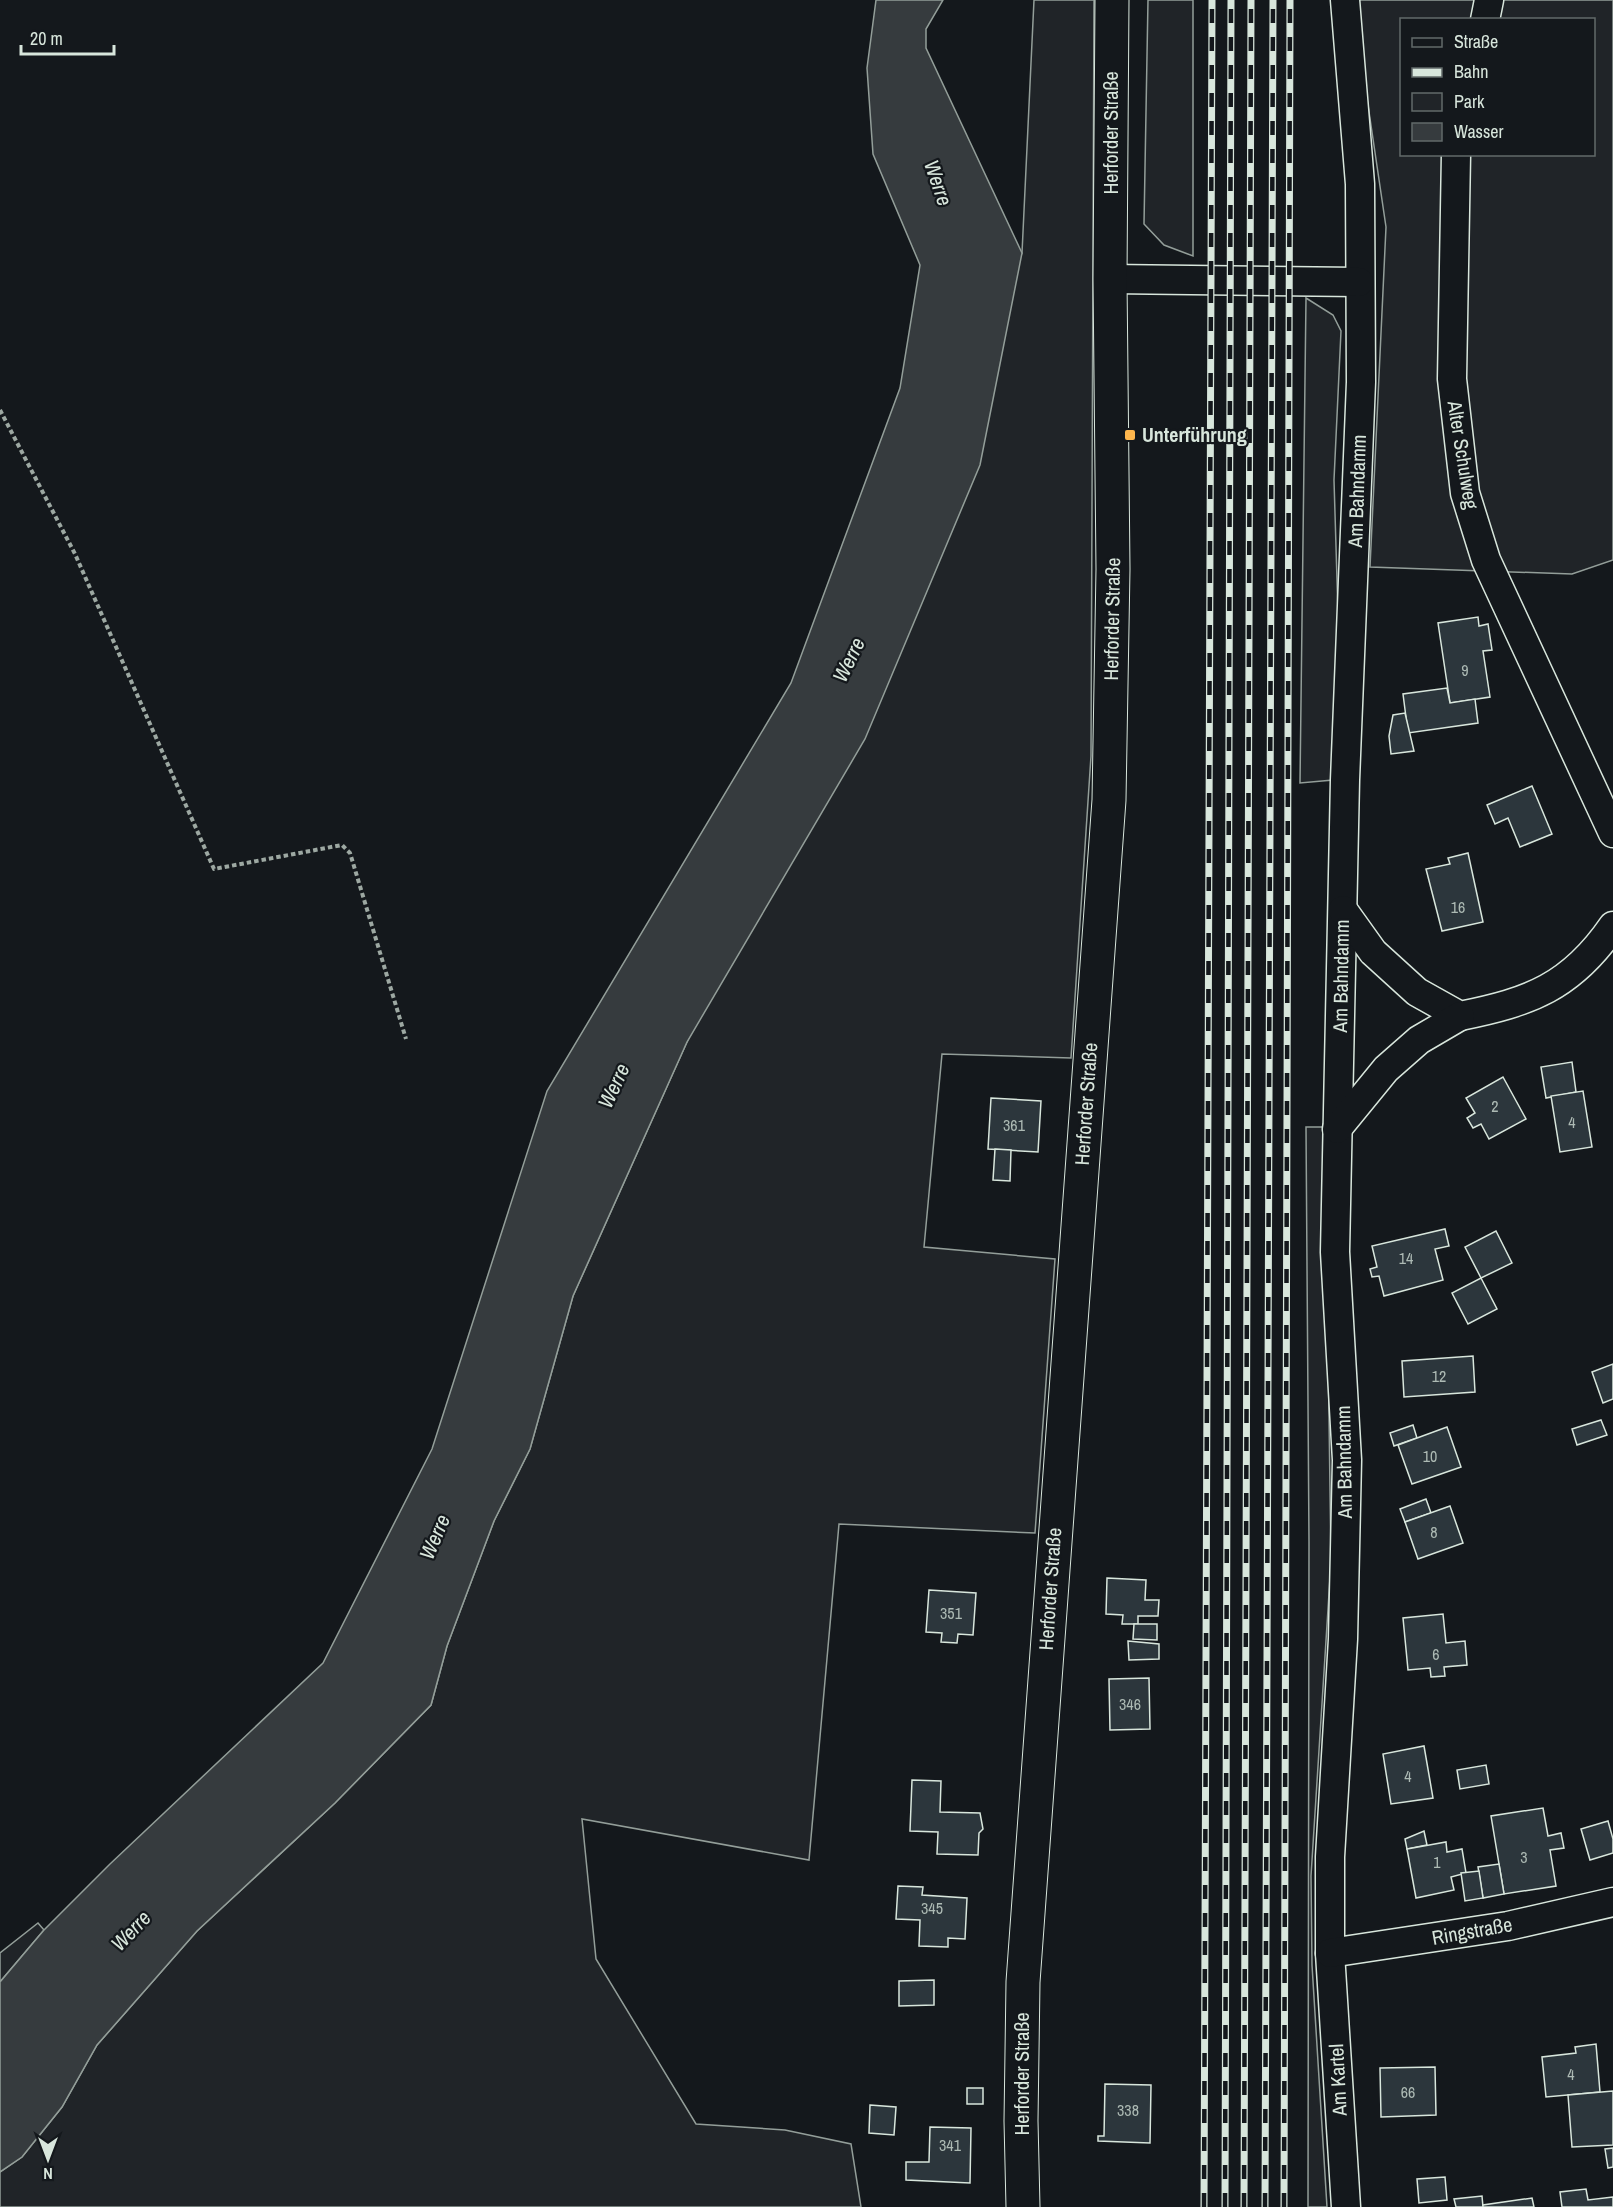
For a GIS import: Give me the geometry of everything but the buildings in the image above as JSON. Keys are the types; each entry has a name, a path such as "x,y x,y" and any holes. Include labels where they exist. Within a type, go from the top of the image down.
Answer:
{"main road":[{"name":"Herforder Straße","path":"1023,2207 1021,2121 1023,1982 1108,800 1113,569 1110,279 1112,0"}],"street":[{"name":"Am Bahndamm","path":"1330,1953 1330,1857 1343,1639 1347,1460 1335,1252 1337,1129 1347,724 1361,382 1360,184 1345,0"},
{"path":"1485,18 1489,0"},
{"name":"Alter Schulweg","path":"1456,156 1452,379 1465,493 1486,560 1613,833"},
{"path":"1110,279 1359,282"},
{"path":"1343,909 1373,952 1417,992 1460,1016"},
{"path":"1337,1129 1386,1069 1419,1040 1460,1016 1521,1002 1550,989 1583,962 1613,926"},
{"name":"Ringstraße","path":"1330,1953 1508,1926 1613,1902"},
{"name":"Am Kartel","path":"1330,1953 1346,2207"}],"path":[{"path":"0,410 75,554 214,869 342,845 350,853 406,1039"}],"green space":[{"path":"1034,0 1094,0 1091,756 1071,1058 942,1054 924,1247 1055,1259 1035,1533 839,1524 809,1860 582,1819 596,1959 696,2124 785,2130 851,2144 861,2207 0,2207 0,2172 22,2157 62,2107 97,2045 197,1931 335,1803 431,1705 447,1646 494,1521 530,1449 573,1296 687,1042 1022,253"},
{"path":"1148,0 1193,0 1193,256 1164,245 1144,224"},
{"path":"1358,0 1613,0 1613,560 1572,574 1370,567 1386,227 1359,44"},
{"path":"1306,298 1333,315 1341,331 1334,480 1338,613 1333,780 1300,783"},
{"path":"1306,1127 1325,1127 1331,1562 1311,1876 1312,1965 1327,2207 1308,2207 1309,1543"},
{"path":"38,1923 44,1930 0,1982 0,1953"}],"water":[{"name":"Werre","path":"876,0 943,0 926,29 926,48 1022,253 980,465 865,739 687,1042 573,1296 530,1449 494,1521 447,1646 431,1705 335,1803 197,1931 97,2045 62,2107 22,2157 0,2172 0,1982 44,1930 110,1864 323,1663 432,1449 547,1091 791,683 900,388 920,265 873,154 867,68"}],"railway":[{"path":"1204,2207 1212,0"},
{"path":"1225,2207 1231,0"},
{"path":"1244,2207 1251,0"},
{"path":"1265,2207 1273,0"},
{"path":"1284,2207 1290,0"}],"place":[{"name":"Unterführung","path":"1130,435"}]}
